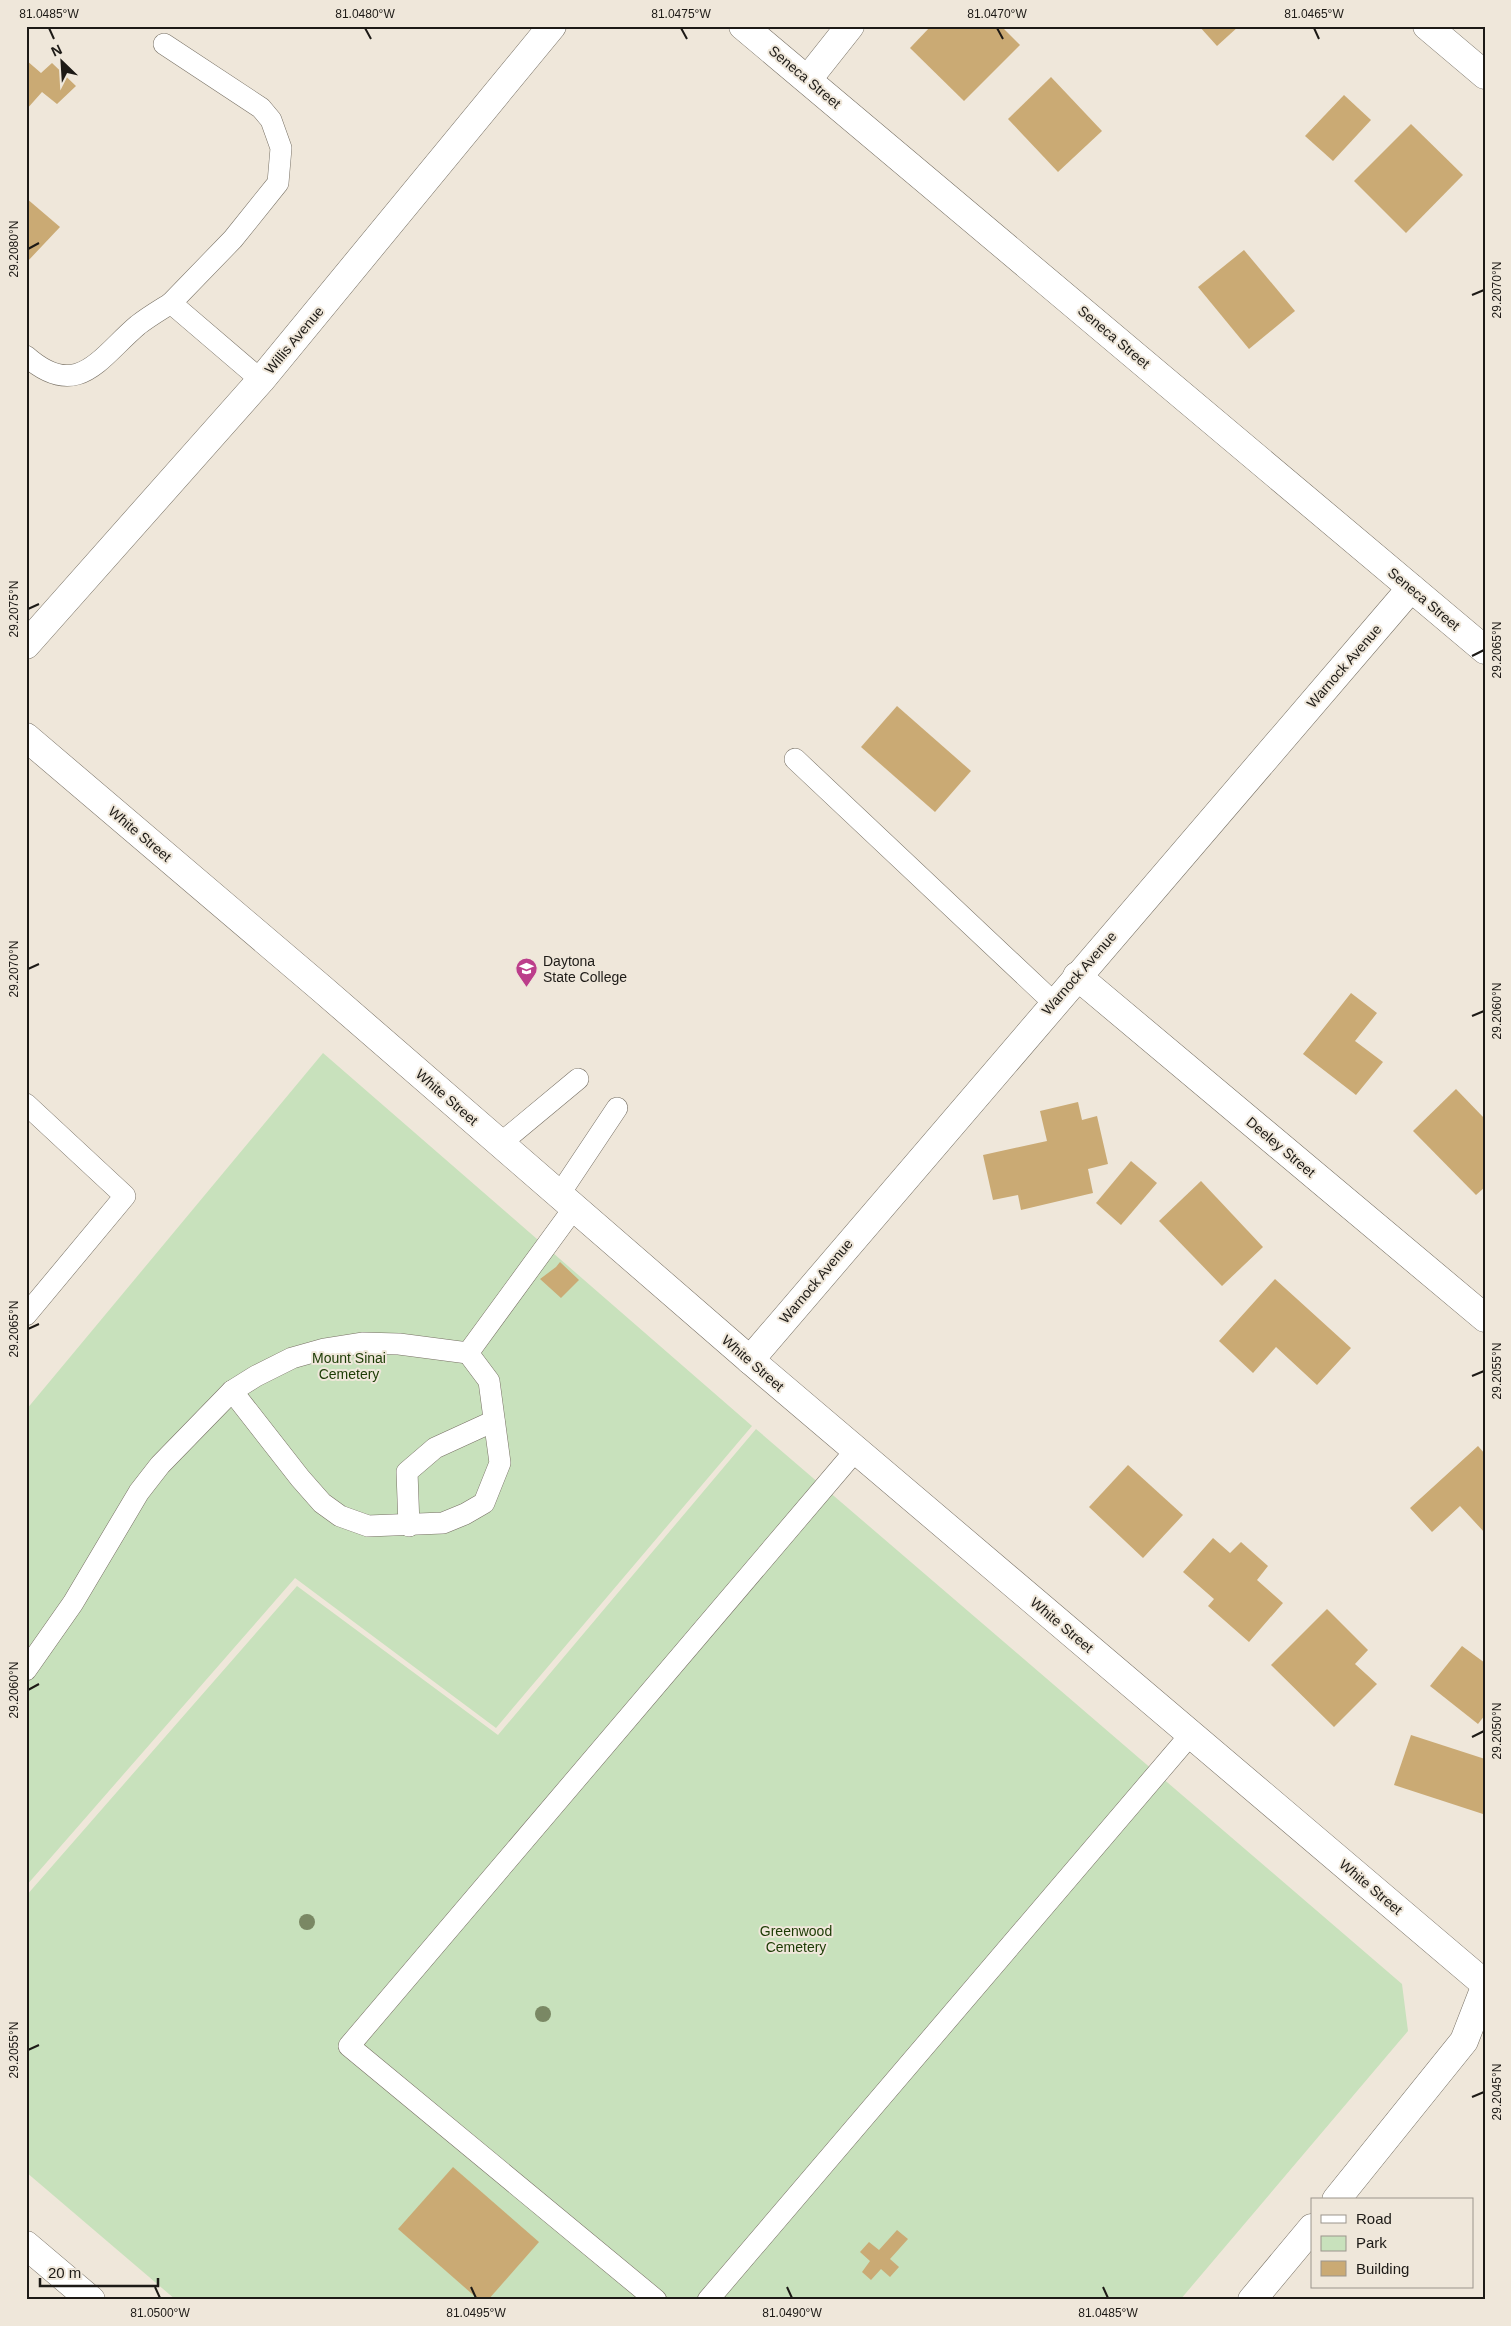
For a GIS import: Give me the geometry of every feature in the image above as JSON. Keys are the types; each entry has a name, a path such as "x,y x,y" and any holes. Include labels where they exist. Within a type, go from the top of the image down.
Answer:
{"street":[{"name":"Willis Avenue","path":"26,645 261,380 552,26"},
{"name":"Seneca Street","path":"743,26 1485,650"},
{"path":"808,79 850,26"},
{"path":"1428,26 1485,75"},
{"name":"Warnock Avenue","path":"750,1360 1411,588"},
{"name":"White Street","path":"26,737 501,1143 750,1360 1485,1985"},
{"name":"Deeley Street","path":"1077,976 1485,1318"},
{"path":"1338,2198 1464,2041 1485,1985"},
{"path":"1252,2300 1311,2229"},
{"path":"26,2244 90,2300"}],"lane":[{"path":"26,356 42,371 76,375 93,368 140,324 171,304 233,238 278,183 281,148 271,120 261,108 164,44"},
{"path":"171,304 261,380"},
{"path":"795,759 1054,1003"},
{"path":"501,1143 578,1078"},
{"path":"26,1104 125,1196 26,1315"},
{"path":"468,1353 567,1202 617,1108"},
{"path":"26,1670 73,1603 139,1492 160,1465 232,1391 256,1376 292,1358 324,1349 362,1343 399,1344 468,1353 489,1381 500,1463 484,1503 465,1514 443,1523 409,1526 368,1526 340,1516 322,1503 232,1391"},
{"path":"409,1526 406,1472 435,1448 494,1421"},
{"path":"656,2300 349,2046 856,1450"},
{"path":"708,2300 1191,1734"}],"green space":[{"name":"Mount Sinai Cemetery","path":"323,1053 752,1426 496,1728 295,1578 26,1886 26,1410"},
{"name":"Greenwood Cemetery","path":"756,1429 1402,1984 1408,2031 1180,2300 176,2300 26,2172 26,1896 297,1586 498,1735"}],"building":[{"path":"931,26 1001,26 1020,45 964,101 910,48"},
{"path":"1199,26 1239,26 1217,46"},
{"path":"26,60 41,73 52,63 76,86 57,104 42,92 26,110"},
{"path":"1051,77 1102,131 1058,172 1008,119"},
{"path":"1344,95 1371,120 1333,161 1305,136"},
{"path":"1411,124 1463,175 1406,233 1354,181"},
{"path":"26,198 60,227 26,263"},
{"path":"1244,250 1295,311 1249,349 1198,287"},
{"path":"897,706 971,771 935,812 861,747"},
{"path":"1351,993 1377,1013 1355,1041 1383,1062 1356,1095 1303,1054"},
{"path":"1456,1089 1485,1119 1485,1187 1476,1195 1413,1131"},
{"path":"1078,1102 1082,1120 1097,1116 1108,1164 1088,1169 1093,1193 1021,1210 1018,1195 993,1200 983,1155 1047,1141 1040,1111"},
{"path":"1131,1161 1157,1183 1121,1225 1096,1203"},
{"path":"1201,1181 1263,1247 1222,1286 1159,1221"},
{"path":"560,1262 579,1280 561,1298 540,1279"},
{"path":"1275,1279 1351,1348 1317,1385 1276,1347 1253,1373 1219,1341"},
{"path":"1478,1446 1485,1454 1485,1533 1460,1506 1432,1532 1410,1508"},
{"path":"1128,1465 1183,1515 1143,1558 1089,1507"},
{"path":"1213,1538 1230,1553 1241,1542 1268,1566 1257,1580 1283,1603 1249,1642 1208,1606 1214,1599 1183,1572"},
{"path":"1327,1609 1368,1650 1355,1664 1377,1684 1334,1727 1271,1665"},
{"path":"1462,1646 1485,1663 1485,1715 1478,1724 1430,1686"},
{"path":"1411,1735 1485,1759 1485,1808 1483,1814 1394,1785"},
{"path":"453,2167 539,2242 488,2300 479,2300 398,2229"},
{"path":"897,2230 908,2239 890,2259 899,2267 890,2277 881,2269 871,2280 862,2272 870,2261 860,2252 869,2242 879,2250"}],"place":[{"name":"Daytona State College","path":"527,988"}]}
